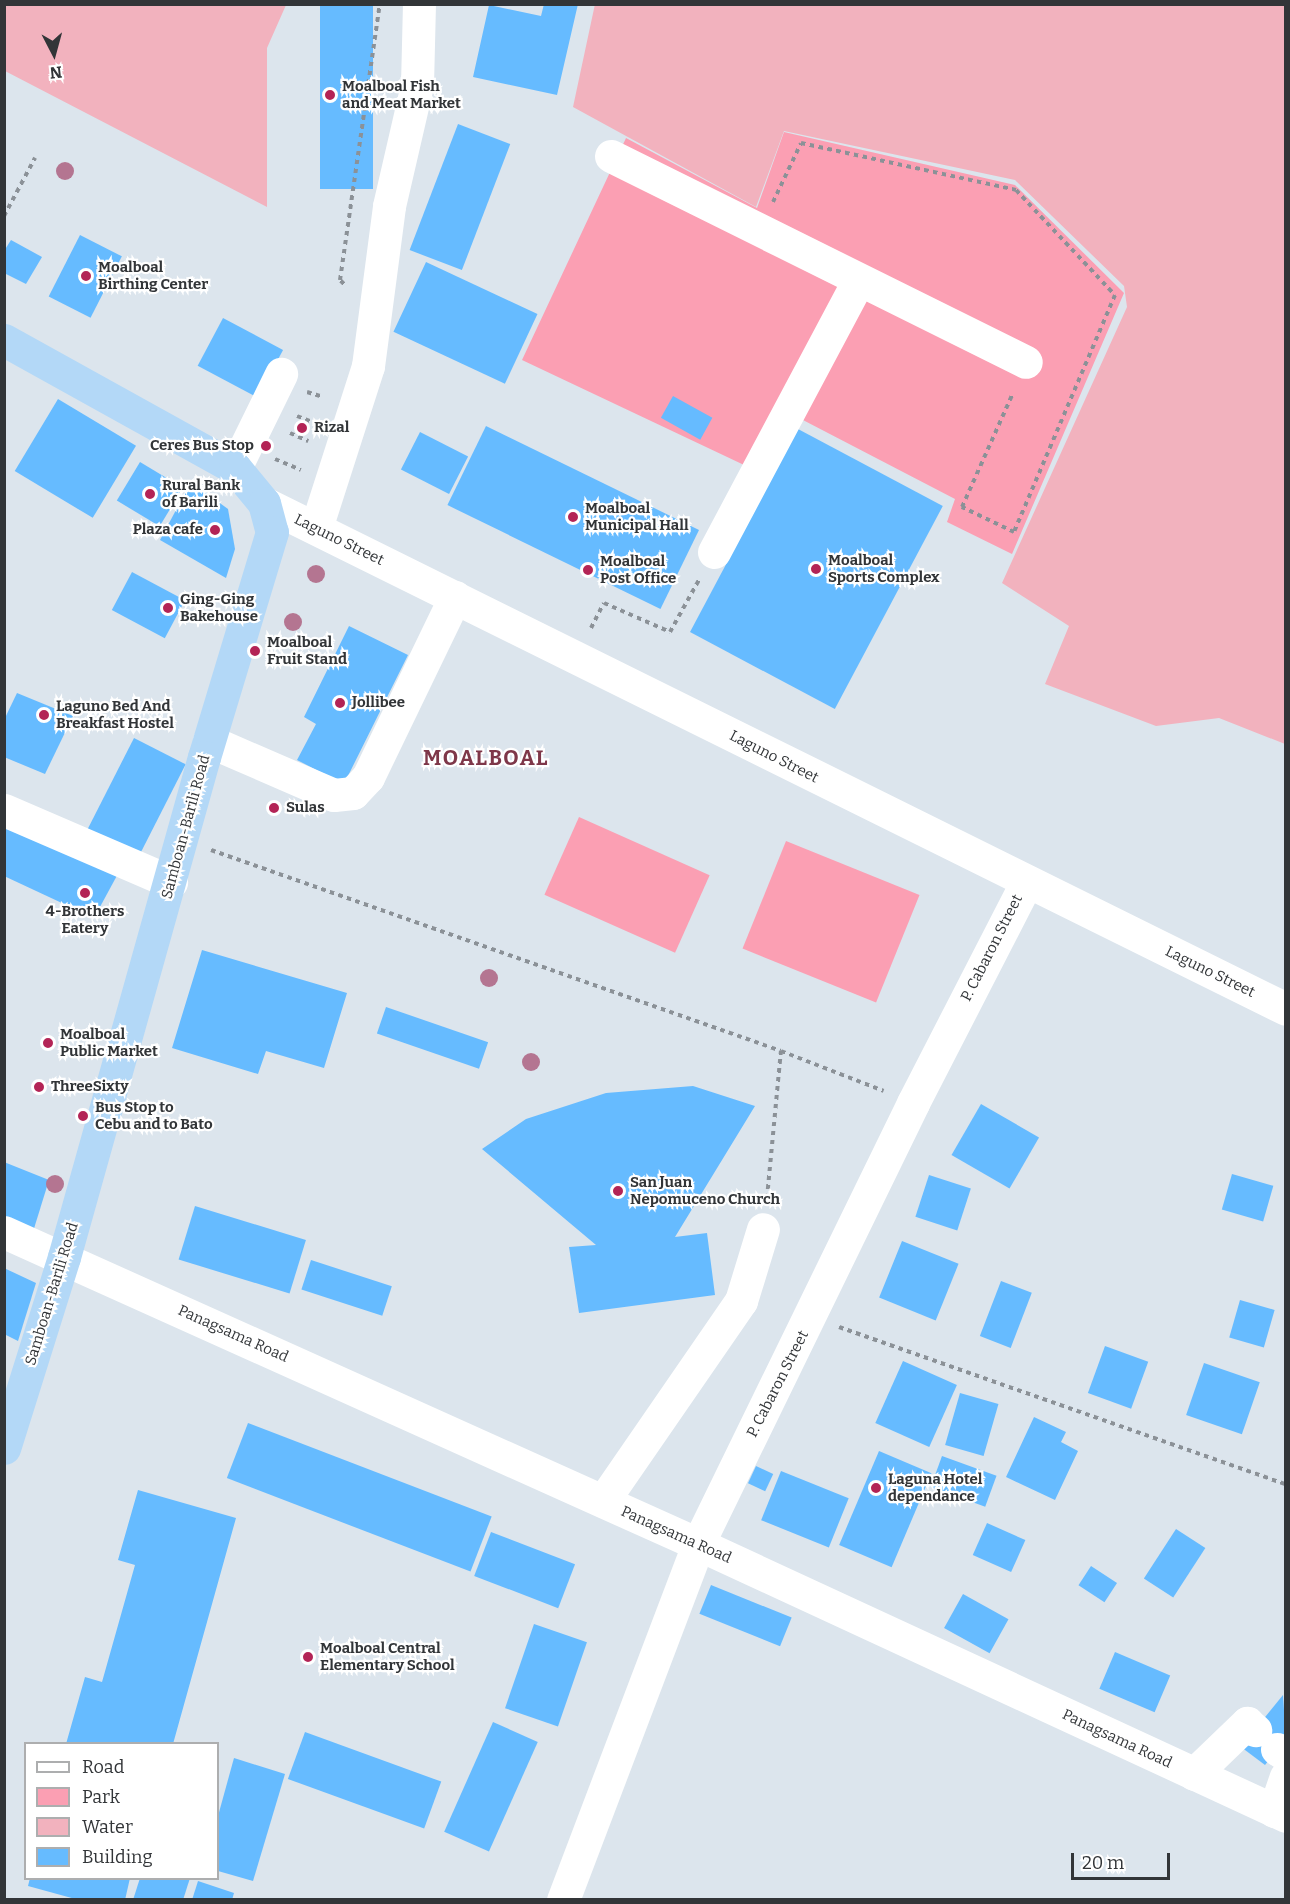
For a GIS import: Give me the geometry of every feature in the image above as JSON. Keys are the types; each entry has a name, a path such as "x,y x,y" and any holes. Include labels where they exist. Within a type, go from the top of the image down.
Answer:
{"highway":[{"name":"Samboan-Barili Road","path":"4,340 207,449 235,468 264,503 272,532 209,741 64,1257 4,1448"}],"street":[{"path":"316,528 368,366 389,206 417,85 419,4"},
{"path":"610,156 858,281 1026,362"},
{"path":"714,552 858,281"},
{"path":"235,468 292,383"},
{"name":"Laguno Street","path":"264,503 1026,883 1286,1009"},
{"path":"209,741 334,795 353,793 368,777 455,597"},
{"path":"4,810 171,882"},
{"name":"P. Cabaron Street","path":"563,1899 698,1544 811,1317 912,1102 1026,883"},
{"path":"603,1502 741,1301 764,1229"},
{"name":"Panagsama Road","path":"4,1232 64,1257 698,1544 1280,1814"},
{"path":"1194,1774 1246,1723 1276,1753 1280,1814"}],"path":[{"path":"375,314 340,280 380,4"},
{"path":"4,216 34,158"},
{"path":"292,383 355,408"},
{"path":"296,415 315,422 308,441 289,435 296,415"},
{"path":"576,658 604,603 670,632 714,552"},
{"path":"183,840 781,1051 912,1102"},
{"path":"764,1229 781,1051"},
{"path":"811,1317 1286,1484"}],"green space":[{"path":"784,132 1015,185 1124,293 1012,554 947,522 955,499 801,419 761,473 522,360 626,138 757,208"},
{"path":"579,817 710,875 675,953 544,895"},
{"path":"786,841 920,895 876,1002 743,949"}],"water":[{"path":"595,4 1285,5 1285,744 1219,718 1156,726 1045,684 1069,626 1002,583 1127,307 1124,286 1015,180 784,131 756,207 573,107"},
{"path":"4,5 286,5 267,48 267,207 5,71"}],"building":[{"name":"Moalboal Fish and Meat Market","path":"320,4 373,4 373,189 320,189"},
{"path":"544,4 578,4 557,95 473,77 489,5 541,16"},
{"path":"458,124 510,144 462,270 410,250"},
{"name":"Moalboal Birthing Center","path":"80,235 122,256 91,318 49,296"},
{"path":"11,240 42,257 26,284 4,273 4,251"},
{"path":"426,262 537,314 505,384 393,332"},
{"path":"223,318 283,350 258,398 198,366"},
{"path":"673,396 712,418 700,440 661,418"},
{"path":"58,399 136,446 93,518 15,471"},
{"name":"Moalboal Municipal Hall","path":"486,426 699,530 660,609 447,505"},
{"name":"Moalboal Sports Complex","path":"798,429 943,506 835,709 690,632"},
{"path":"420,432 468,457 449,494 401,469"},
{"name":"Rural Bank of Barili","path":"140,462 183,488 160,526 117,501"},
{"path":"191,482 228,509 235,549 226,578 160,540"},
{"path":"132,572 185,600 165,638 112,610"},
{"path":"349,626 408,655 344,784 297,760 316,724 304,717"},
{"path":"17,693 73,716 45,774 4,757 4,720"},
{"path":"134,738 186,764 139,855 88,829"},
{"path":"4,817 120,870 94,918 4,876"},
{"path":"202,950 347,993 324,1068 266,1051 258,1074 172,1048"},
{"path":"386,1007 488,1042 479,1069 377,1033"},
{"name":"San Juan Nepomuceno Church","path":"693,1086 755,1106 675,1237 707,1233 715,1295 579,1313 569,1247 596,1245 482,1149 526,1119 606,1093"},
{"path":"981,1104 1039,1138 1010,1189 952,1155"},
{"path":"4,1162 49,1180 32,1235 4,1223"},
{"path":"1232,1174 1273,1186 1263,1221 1222,1210"},
{"path":"929,1175 971,1189 957,1230 915,1217"},
{"path":"195,1206 306,1240 290,1293 179,1260"},
{"path":"902,1241 959,1264 936,1320 879,1298"},
{"path":"311,1260 392,1286 382,1316 301,1289"},
{"path":"4,1268 36,1283 18,1341 4,1334"},
{"path":"1001,1281 1032,1293 1011,1348 980,1336"},
{"path":"1240,1300 1275,1310 1264,1347 1229,1337"},
{"path":"1105,1346 1148,1362 1131,1409 1088,1393"},
{"path":"903,1361 957,1385 929,1447 875,1423"},
{"path":"1204,1363 1260,1382 1242,1434 1186,1415"},
{"path":"960,1393 998,1404 984,1456 945,1445"},
{"path":"1034,1417 1066,1432 1061,1442 1078,1451 1055,1500 1006,1477"},
{"path":"248,1423 492,1517 471,1572 227,1478"},
{"path":"879,1451 931,1473 892,1567 839,1545"},
{"path":"942,1456 997,1476 985,1507 931,1487"},
{"path":"756,1466 773,1474 765,1491 748,1483"},
{"path":"781,1471 849,1498 829,1547 761,1520"},
{"path":"138,1490 236,1518 174,1742 67,1742 85,1677 102,1682 135,1565 118,1560"},
{"path":"987,1523 1025,1540 1011,1572 973,1555"},
{"path":"1176,1529 1205,1548 1173,1598 1144,1578"},
{"path":"491,1532 575,1564 558,1608 474,1576"},
{"path":"1091,1566 1117,1583 1104,1602 1078,1585"},
{"path":"711,1585 792,1618 780,1646 699,1614"},
{"path":"963,1594 1008,1619 990,1653 944,1628"},
{"path":"534,1624 587,1642 558,1726 505,1708"},
{"path":"1115,1652 1170,1675 1155,1712 1099,1689"},
{"path":"1283,1695 1286,1739 1265,1765 1241,1747"},
{"path":"493,1722 538,1742 489,1852 444,1832"},
{"path":"305,1732 441,1782 424,1829 288,1779"},
{"path":"234,1758 285,1774 253,1881 219,1871 219,1812"},
{"path":"30,1880 130,1880 125,1900 79,1900 28,1886"},
{"path":"139,1880 189,1880 183,1900 133,1900"},
{"path":"198,1881 234,1893 232,1900 192,1900"}],"place":[{"name":"Moalboal Fish and Meat Market","path":"330,95"},
{"name":"Moalboal Birthing Center","path":"86,276"},
{"name":"Rizal","path":"302,428"},
{"name":"Ceres Bus Stop","path":"266,446"},
{"name":"Rural Bank of Barili","path":"150,494"},
{"name":"Moalboal Municipal Hall","path":"573,517"},
{"name":"Plaza cafe","path":"215,530"},
{"name":"Moalboal Sports Complex","path":"816,569"},
{"name":"Moalboal Post Office","path":"588,570"},
{"name":"Ging-Ging Bakehouse","path":"168,608"},
{"name":"Moalboal Fruit Stand","path":"255,651"},
{"name":"Jollibee","path":"340,703"},
{"name":"Laguno Bed And Breakfast Hostel","path":"44,715"},
{"name":"Sulas","path":"274,808"},
{"name":"4-Brothers Eatery","path":"85,893"},
{"name":"Moalboal Public Market","path":"48,1043"},
{"name":"ThreeSixty","path":"39,1087"},
{"name":"Bus Stop to Cebu and to Bato","path":"83,1116"},
{"name":"San Juan Nepomuceno Church","path":"618,1191"},
{"name":"Laguna Hotel dependance","path":"876,1488"},
{"name":"Moalboal Central Elementary School","path":"308,1657"}],"district":[{"name":"MOALBOAL","path":"486,758"}]}
